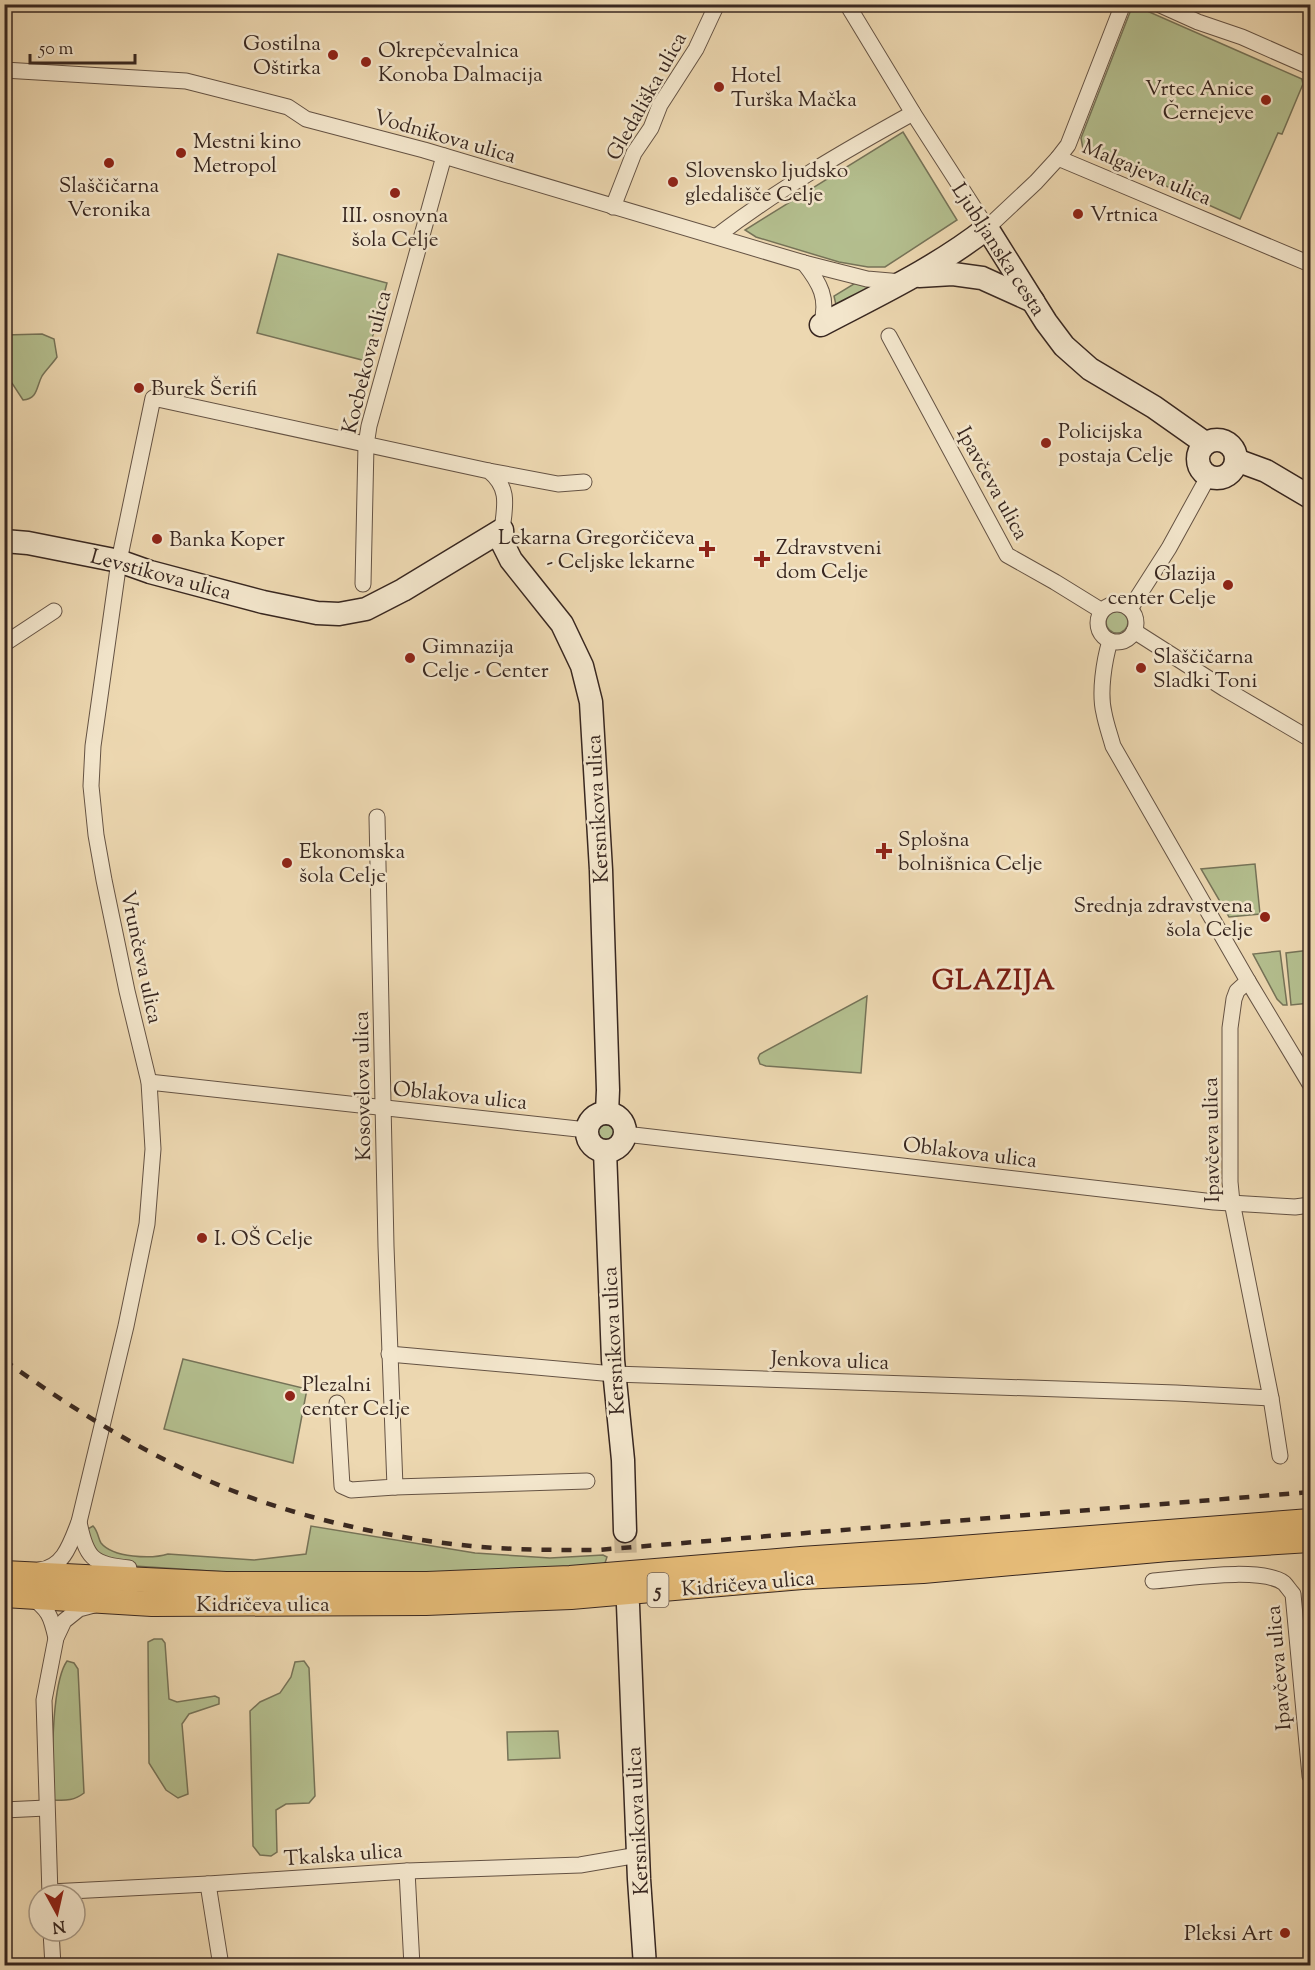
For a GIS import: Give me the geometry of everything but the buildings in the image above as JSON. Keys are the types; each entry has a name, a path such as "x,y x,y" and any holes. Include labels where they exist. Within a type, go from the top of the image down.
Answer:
{"main road":[{"name":"Kidričeva ulica","path":"4,1572 226,1584 427,1584 570,1578 1311,1521"},
{"name":"Kidričeva ulica","path":"4,1595 152,1604 415,1603 571,1597 802,1577 1311,1540"}],"street":[{"name":"Gledališka ulica","path":"613,207 634,153 651,128 660,105 707,28 717,4"},
{"name":"Ljubljanska cesta","path":"847,4 912,113 1064,346 1090,369 1182,425 1205,443 1216,439 1227,442 1234,450 1236,460 1266,471 1311,497"},
{"path":"1058,158 1068,145 1123,4"},
{"path":"1158,4 1311,67"},
{"name":"Vodnikova ulica","path":"4,70 186,81 288,107 306,119 444,156 804,263 867,279 909,279"},
{"path":"717,236 741,218 912,113"},
{"name":"Kocbekova ulica","path":"363,584 366,445 369,424 444,156"},
{"name":"Malgajeva ulica","path":"987,228 1058,158 1311,264"},
{"path":"821,325 909,279 963,247 987,228"},
{"path":"804,263 816,278 823,292 824,314 821,325"},
{"path":"909,279 953,274 982,278 1033,301"},
{"name":"Ipavčeva ulica","path":"889,336 1007,555 1102,611"},
{"name":"Vrunčeva ulica","path":"4,1572 51,1568 67,1552 79,1522 124,1335 147,1224 153,1149 149,1082 104,880 91,786 93,746 119,561 153,398 366,445"},
{"path":"1205,443 1198,450 1197,461 1200,471 1208,477 1218,479 1227,476 1233,470 1236,460"},
{"path":"366,445 558,483 584,482"},
{"path":"489,471 498,478 504,488 502,530"},
{"path":"1130,609 1169,548 1208,477"},
{"name":"Levstikova ulica","path":"4,541 28,543 119,561 150,572 263,602 317,613 339,614 366,609 403,590 502,530"},
{"name":"Kersnikova ulica","path":"502,530 503,544 511,560 562,624 582,666 591,702 601,882 607,1113"},
{"path":"1113,604 1130,609 1136,619 1131,636 1122,641 1110,641 1099,628 1098,622 1102,611 1113,604"},
{"path":"4,644 54,611"},
{"path":"1134,631 1225,689 1311,739"},
{"path":"1110,641 1103,679 1103,711 1113,746 1248,981 1311,1084"},
{"name":"Kosovelova ulica","path":"377,818 389,1354 395,1487"},
{"name":"Ipavčeva ulica","path":"1248,981 1237,991 1230,1028 1232,1202 1271,1398 1280,1456"},
{"name":"Oblakova ulica","path":"149,1082 587,1130"},
{"path":"607,1113 621,1120 625,1134 616,1148 605,1150 599,1149 590,1141 587,1130 592,1119 607,1113"},
{"name":"Oblakova ulica","path":"625,1134 1214,1202 1295,1207 1311,1205"},
{"name":"Kersnikova ulica","path":"605,1150 614,1374 623,1460 625,1532"},
{"name":"Jenkova ulica","path":"389,1354 614,1374 1271,1398"},
{"path":"337,1402 342,1486 351,1490 587,1481"},
{"name":"Vrunčeva ulica","path":"79,1522 86,1549 101,1564 198,1576 226,1584"},
{"name":"Ipavčeva ulica","path":"1153,1581 1233,1575 1266,1576 1284,1583 1293,1594 1311,1776"},
{"path":"30,1596 41,1604 51,1617 56,1638"},
{"path":"49,1883 44,1700 56,1638 64,1621 79,1609 118,1601"},
{"name":"Kersnikova ulica","path":"628,1605 638,1856 645,1965"},
{"path":"4,1810 46,1808"},
{"name":"Tkalska ulica","path":"87,1892 407,1870 580,1865 638,1856"},
{"path":"407,1870 412,1965"},
{"path":"208,1884 220,1961"},
{"path":"51,1943 52,1965"}],"green space":[{"path":"1132,7 1138,7 1302,79 1303,84 1282,134 1278,133 1240,219 1083,149 1081,138"},
{"path":"903,132 957,220 885,267 868,267 839,262 756,237 745,230"},
{"path":"278,254 387,283 366,361 257,333"},
{"path":"857,282 868,286 868,289 836,305 834,296"},
{"path":"42,334 54,339 57,357 42,376 34,395 23,400 12,383 5,385 5,335"},
{"path":"1117,611 1125,614 1128,622 1125,630 1117,633 1109,630 1106,622 1109,614"},
{"path":"1255,864 1260,914 1229,917 1201,869"},
{"path":"1310,950 1310,1003 1291,1005 1286,953"},
{"path":"1280,951 1287,1005 1283,1005 1277,999 1253,954"},
{"path":"867,996 861,1073 760,1064 758,1058 760,1054"},
{"path":"606,1123 614,1128 615,1132 610,1140 606,1141 598,1136 597,1132 602,1124"},
{"path":"183,1359 307,1389 293,1463 164,1429"},
{"path":"93,1526 101,1543 107,1548 114,1552 143,1557 168,1554 254,1560 306,1554 311,1526 475,1553 550,1558 603,1555 607,1557 604,1566 303,1577 119,1565 93,1552 86,1530"},
{"path":"162,1639 165,1643 169,1699 177,1702 215,1696 219,1698 219,1704 189,1714 182,1724 188,1794 178,1798 166,1790 149,1763 148,1642"},
{"path":"67,1661 74,1663 78,1669 84,1793 70,1799 54,1800 51,1791 55,1704 62,1672"},
{"path":"304,1661 309,1668 315,1796 309,1803 286,1804 276,1810 277,1852 271,1856 260,1855 253,1846 250,1711 260,1702 280,1693 291,1677 295,1662"},
{"path":"558,1731 560,1758 508,1760 507,1732"}],"tunnel":[{"path":"625,1531 627,1590"}],"railway":[{"path":"4,1360 77,1410 128,1440 180,1468 237,1493 302,1514 371,1531 471,1546 597,1550 1310,1492"}],"place":[{"name":"Gostilna Oštirka","path":"333,55"},
{"name":"Okrepčevalnica Konoba Dalmacija","path":"366,62"},
{"name":"Hotel Turška Mačka","path":"719,87"},
{"name":"Vrtec Anice Černejeve","path":"1266,100"},
{"name":"Mestni kino Metropol","path":"181,153"},
{"name":"Slaščičarna Veronika","path":"109,163"},
{"name":"Slovensko ljudsko gledališče Celje","path":"673,182"},
{"name":"III. osnovna šola Celje","path":"395,193"},
{"name":"Vrtnica","path":"1078,214"},
{"name":"Burek Šerifi","path":"139,388"},
{"name":"Policijska postaja Celje","path":"1046,443"},
{"name":"Banka Koper","path":"157,539"},
{"name":"Lekarna Gregorčičeva - Celjske lekarne","path":"707,549"},
{"name":"Zdravstveni dom Celje","path":"762,559"},
{"name":"Glazija center Celje","path":"1228,585"},
{"name":"Gimnazija Celje - Center","path":"410,658"},
{"name":"Slaščičarna Sladki Toni","path":"1141,668"},
{"name":"Splošna bolnišnica Celje","path":"884,851"},
{"name":"Ekonomska šola Celje","path":"287,863"},
{"name":"Srednja zdravstvena šola Celje","path":"1265,917"},
{"name":"I. OŠ Celje","path":"202,1238"},
{"name":"Plezalni center Celje","path":"290,1396"},
{"name":"Pleksi Art","path":"1285,1933"}],"district":[{"name":"GLAZIJA","path":"994,980"}]}
